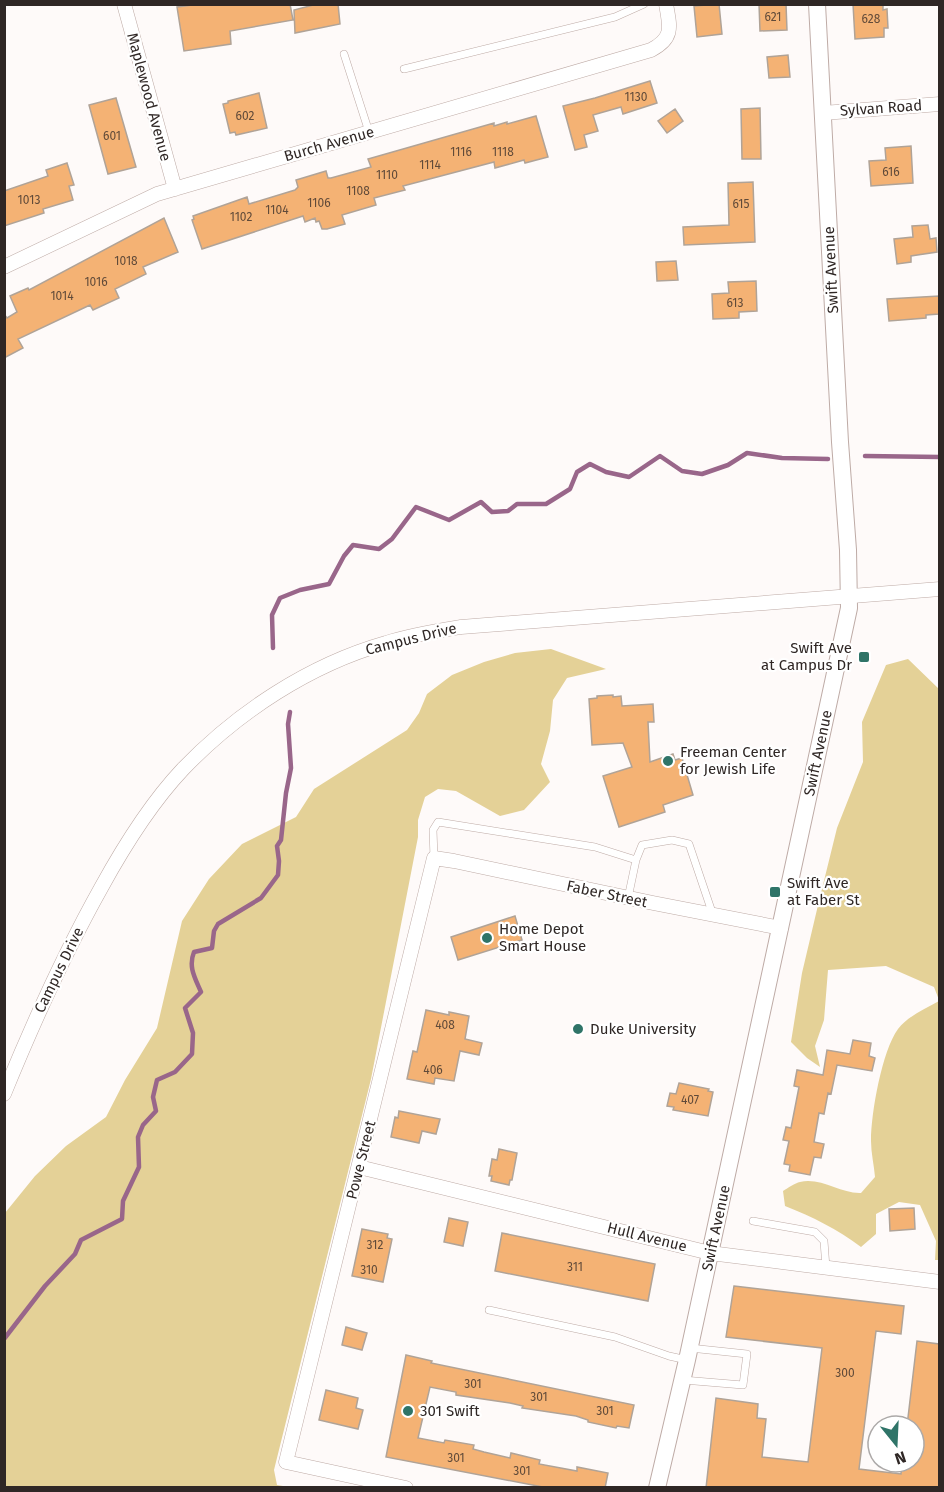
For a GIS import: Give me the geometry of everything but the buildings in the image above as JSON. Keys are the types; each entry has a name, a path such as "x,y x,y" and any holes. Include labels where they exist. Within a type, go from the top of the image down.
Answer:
{"street":[{"name":"Maplewood Avenue","path":"124,4 175,189"},
{"name":"Burch Avenue","path":"4,267 157,194 651,50 663,44 671,29 666,4"},
{"name":"Swift Avenue","path":"657,1488 689,1354 849,608 817,4"},
{"name":"Sylvan Road","path":"823,113 939,104"},
{"name":"Campus Drive","path":"4,1094 34,1021 83,921 122,851 164,791 216,737 257,706 331,663 385,643 451,629 528,620 939,589"},
{"name":"Faber Street","path":"434,858 781,928"},
{"name":"Powe Street","path":"406,1488 286,1462 434,858"},
{"name":"Hull Avenue","path":"359,1167 710,1253 939,1282"}],"lane":[{"path":"404,69 615,17 644,4"},
{"path":"344,54 369,132"},
{"path":"434,858 433,830 438,822 595,847 636,860"},
{"path":"628,898 636,860 642,845 672,840 689,844 713,915"},
{"path":"753,1221 815,1232 824,1241 826,1268"},
{"path":"489,1310 615,1337 669,1356 747,1354 743,1385 682,1380"}],"shaded area":[{"path":"551,649 606,669 567,678 553,700 550,731 541,764 550,782 524,810 500,816 456,791 438,789 425,797 418,820 418,837 371,1079 274,1470 277,1485 289,1487 5,1487 5,1213 35,1176 66,1146 106,1117 125,1080 157,1028 182,921 209,879 242,844 296,817 314,789 407,730 419,713 427,694 452,675 515,653"},
{"path":"908,659 939,689 939,1000 934,987 886,966 828,970 824,1020 815,1046 820,1067 791,1042 802,973 837,828 863,762 862,722 886,665"},
{"path":"939,1001 939,1260 935,1260 936,1241 920,1205 899,1202 876,1214 876,1234 861,1247 824,1224 785,1206 783,1191 798,1183 808,1181 861,1193 875,1177 871,1146 872,1129 878,1083 887,1052 902,1024"}],"waterway":[{"path":"273,648 272,615 280,598 300,590 329,584 344,556 353,545 379,549 392,539 416,507 449,520 481,502 492,512 508,511 517,504 546,504 570,489 577,472 590,464 606,472 629,477 660,456 682,471 702,474 728,465 747,453 782,458 828,459"},
{"path":"865,456 940,457"},
{"path":"4,1339 45,1286 75,1254 81,1240 122,1219 123,1201 139,1167 138,1137 143,1125 156,1111 153,1097 157,1080 175,1072 192,1054 193,1033 185,1008 201,992 192,968 194,952 212,948 214,931 218,924 261,898 278,875 277,846 281,840 291,768 288,724 290,712"}],"place":[{"name":"Swift Ave at Campus Dr","path":"864,657"},
{"name":"Freeman Center for Jewish Life","path":"668,761"},
{"name":"Swift Ave at Faber St","path":"775,892"},
{"name":"Home Depot Smart House","path":"487,938"},
{"name":"Duke University","path":"578,1029"},
{"name":"301 Swift","path":"408,1411"}]}
